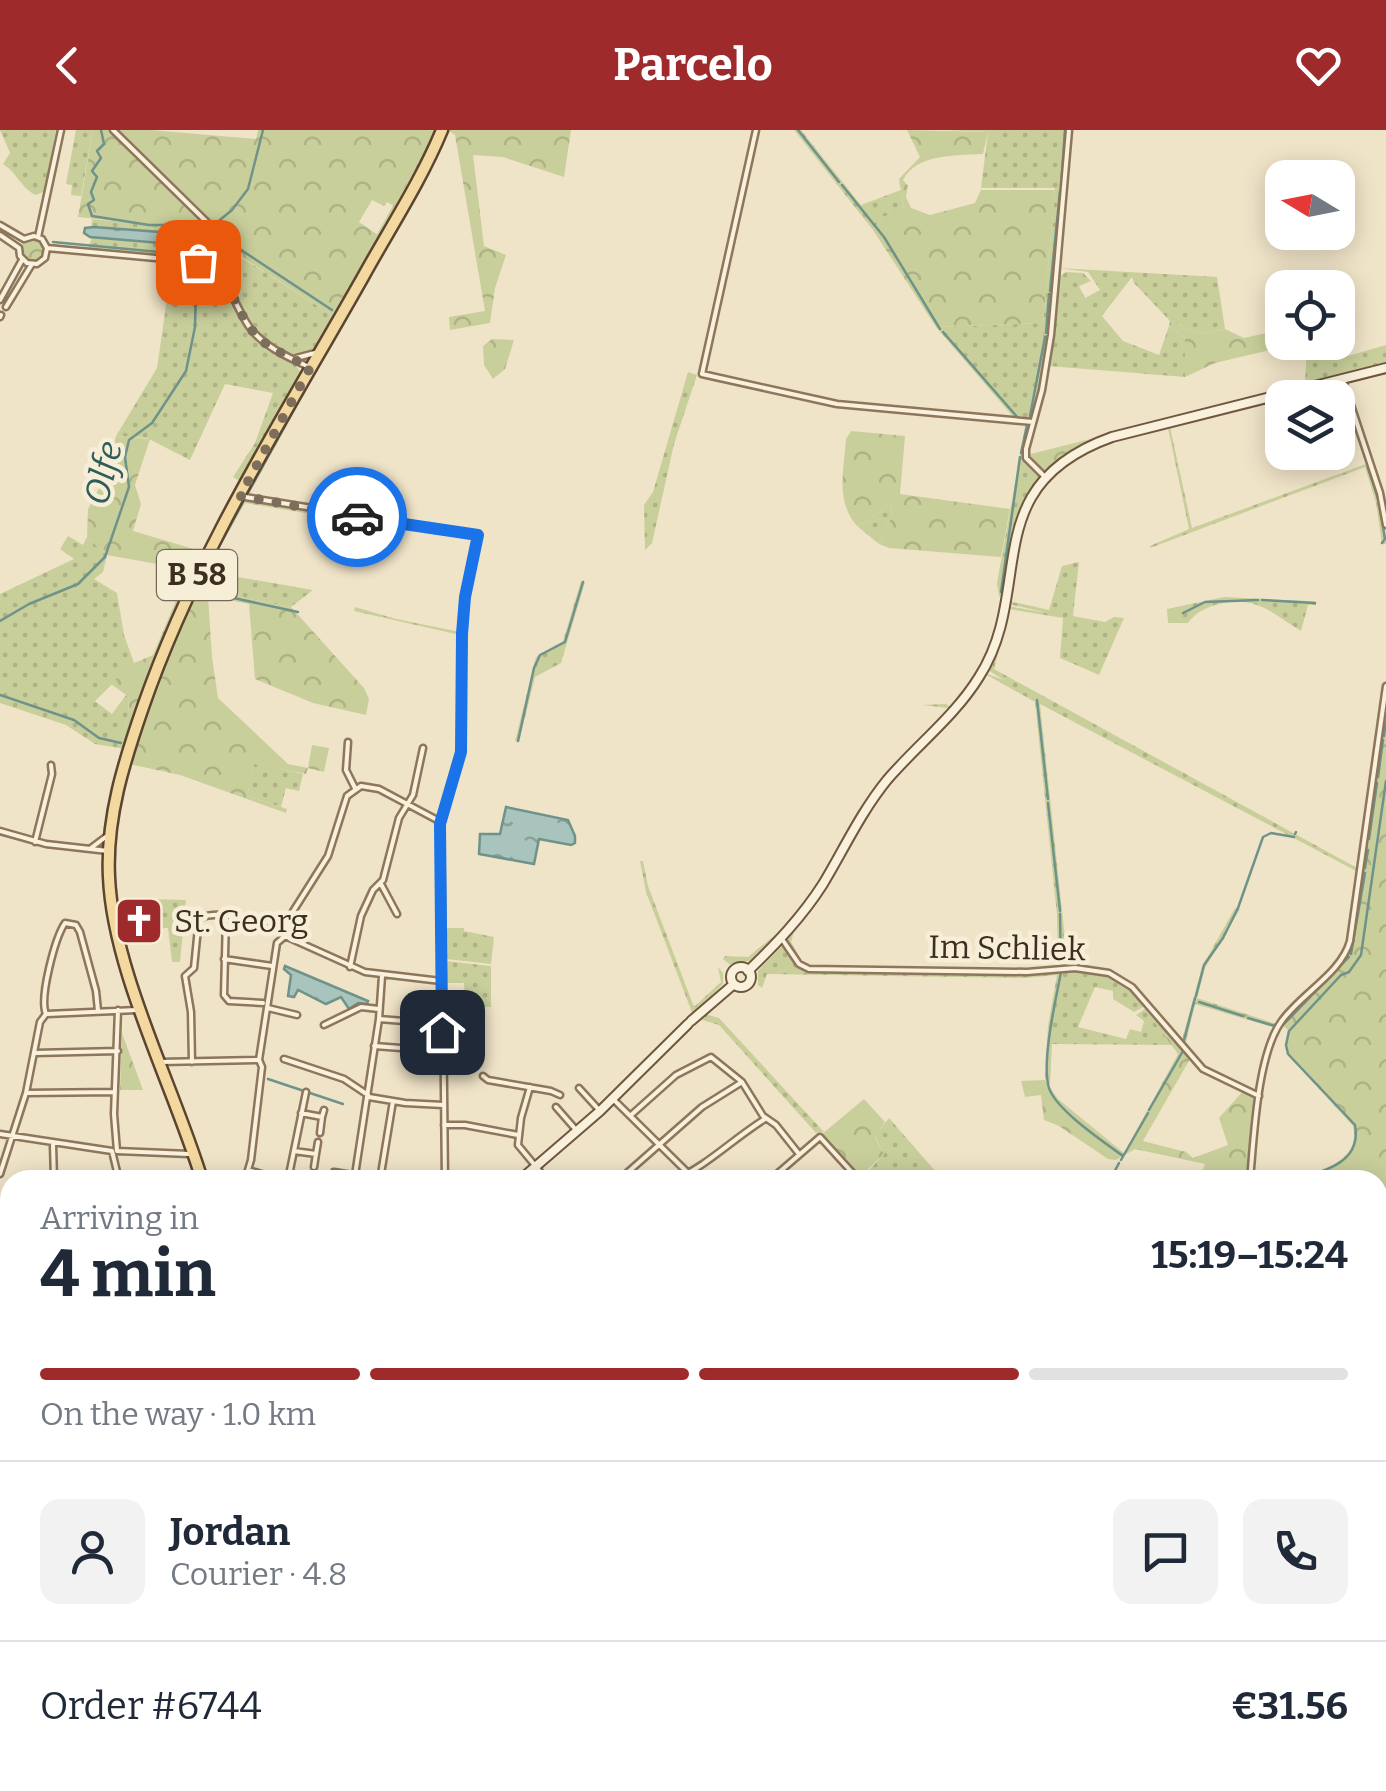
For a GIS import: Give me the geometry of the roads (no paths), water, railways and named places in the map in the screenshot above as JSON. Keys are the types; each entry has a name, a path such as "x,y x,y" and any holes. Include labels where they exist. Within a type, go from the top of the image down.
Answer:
{"main road":[{"name":"B 58","path":"199,1170 117,933 108,851 124,764 186,598 310,368 414,188 442,130"}],"street":[{"path":"47,250 38,236 62,130"},
{"path":"113,130 213,228 221,247 214,270"},
{"path":"756,130 702,374 837,404 1033,422"},
{"path":"1046,479 1026,458 1051,335 1069,130"},
{"path":"0,225 24,239 38,236"},
{"path":"0,235 19,248 22,260 0,301 6,306"},
{"path":"19,248 24,239"},
{"path":"47,250 198,262 214,270 232,290 250,329 260,339 310,368"},
{"path":"22,260 42,262 47,250"},
{"path":"0,316 32,264"},
{"path":"291,358 306,358 323,346"},
{"path":"1343,380 1386,368"},
{"path":"532,1170 600,1112 734,984 747,985 748,971 781,938 822,886 887,780 979,678 996,638 1018,527 1046,479 1083,450 1112,437 1265,399"},
{"path":"1355,417 1386,524"},
{"path":"240,496 478,535 463,616 459,672 461,752 441,822 444,1170"},
{"path":"1251,1170 1258,1096 1278,1025 1348,950 1386,686"},
{"path":"348,742 346,772 355,788"},
{"path":"350,967 366,902 381,884 399,818 412,795 422,748"},
{"path":"35,842 52,774 50,765"},
{"path":"355,788 379,789 441,822"},
{"path":"248,1170 262,1067 259,1060 265,1006 277,943 328,856 344,802 355,788"},
{"path":"92,848 110,828"},
{"path":"0,831 35,842 108,851"},
{"path":"381,884 398,914"},
{"path":"226,916 224,996 229,1001 296,1015"},
{"path":"192,1062 191,1012 185,976 194,968 198,918 236,916 269,930"},
{"path":"46,1014 42,1005 58,936 68,923 76,925 80,932 98,1011"},
{"path":"284,936 350,967 382,976 441,980"},
{"name":"Im Schliek","path":"781,938 801,966 809,969 1027,972 1075,968 1109,973 1132,988 1203,1069 1258,1096"},
{"path":"224,959 272,966"},
{"path":"356,1170 382,976"},
{"path":"324,1025 361,1007 379,1009"},
{"path":"1,1170 26,1093 40,1022 46,1014 141,1008"},
{"path":"118,1010 118,1170"},
{"path":"379,1020 442,1024"},
{"path":"374,1046 442,1050"},
{"path":"35,1052 118,1051"},
{"path":"630,1116 676,1075 706,1057 713,1058 742,1082 766,1119 800,1154"},
{"path":"284,1059 344,1079 368,1096 443,1104"},
{"path":"161,1062 259,1060"},
{"path":"484,1076 560,1095"},
{"path":"630,1170 702,1107 742,1082"},
{"path":"530,1087 518,1134 521,1150 539,1170"},
{"path":"580,1088 600,1112"},
{"path":"26,1093 115,1092"},
{"path":"290,1170 306,1092"},
{"path":"613,1099 684,1170"},
{"path":"381,1170 393,1101"},
{"path":"556,1107 577,1131"},
{"path":"301,1113 323,1114 320,1133"},
{"path":"695,1170 766,1119"},
{"path":"444,1126 465,1125 518,1134"},
{"path":"0,1134 115,1152 194,1154"},
{"path":"782,1170 820,1138 850,1170"},
{"path":"53,1142 54,1170"},
{"path":"314,1166 318,1142"},
{"path":"294,1150 316,1154"}],"water":[{"path":"85,228 173,233 172,244 90,237 84,233"},
{"path":"506,807 568,820 575,843 539,839 534,864 479,854 480,834 500,834"},
{"path":"285,966 368,1001 367,1004 358,1003 349,1009 341,997 326,1004 298,990 294,997 288,996 291,975"}],"waterway":[{"path":"101,130 104,144 97,151 101,158 92,171 97,177 91,192 94,200 88,204 92,216 196,228 189,250 191,255 204,259"},
{"name":"Olfe","path":"0,621 78,584 105,557 129,487 125,457 129,440 152,423 186,371 195,327 196,288 207,246 215,224 248,189 263,130"},
{"path":"798,130 839,182"},
{"path":"1061,187 1065,130"},
{"path":"842,185 884,237 940,329"},
{"path":"1050,291 1060,191"},
{"path":"223,238 332,310"},
{"path":"53,242 191,255"},
{"path":"346,317 366,282"},
{"path":"1046,333 1049,294"},
{"path":"943,332 1018,418"},
{"path":"1030,416 1045,337"},
{"path":"248,493 308,384"},
{"path":"1021,453 1027,425"},
{"path":"1001,592 1020,457"},
{"path":"1368,468 1379,501 1385,539 1382,543"},
{"path":"210,563 244,500"},
{"path":"518,741 534,668 540,655 565,642 583,582"},
{"path":"197,590 298,612"},
{"path":"1183,613 1205,602 1258,600"},
{"path":"1262,600 1315,603"},
{"path":"0,695 74,720 99,738 121,743"},
{"path":"1037,700 1048,799"},
{"path":"1384,736 1386,722"},
{"path":"1378,777 1383,740"},
{"path":"1324,1170 1338,1164 1352,1149 1355,1125 1288,1054 1286,1045 1289,1031 1361,955 1386,781"},
{"path":"1369,839 1377,783"},
{"path":"1048,803 1060,911"},
{"path":"1196,996 1204,965 1238,908 1263,837 1271,833 1294,837"},
{"path":"1365,868 1368,850"},
{"path":"1351,954 1365,873"},
{"path":"1060,914 1061,966"},
{"path":"1283,1025 1349,957"},
{"path":"1061,972 1048,1047 1049,1088 1070,1115 1123,1156"},
{"path":"1183,1044 1195,998"},
{"path":"1199,1002 1243,1016"},
{"path":"1248,1018 1275,1026"},
{"path":"1149,1110 1183,1051"},
{"path":"268,1079 343,1104"},
{"path":"1121,1160 1148,1113"},
{"path":"1115,1170 1119,1163"}],"place":[{"name":"St. Georg","path":"139,921"}]}
